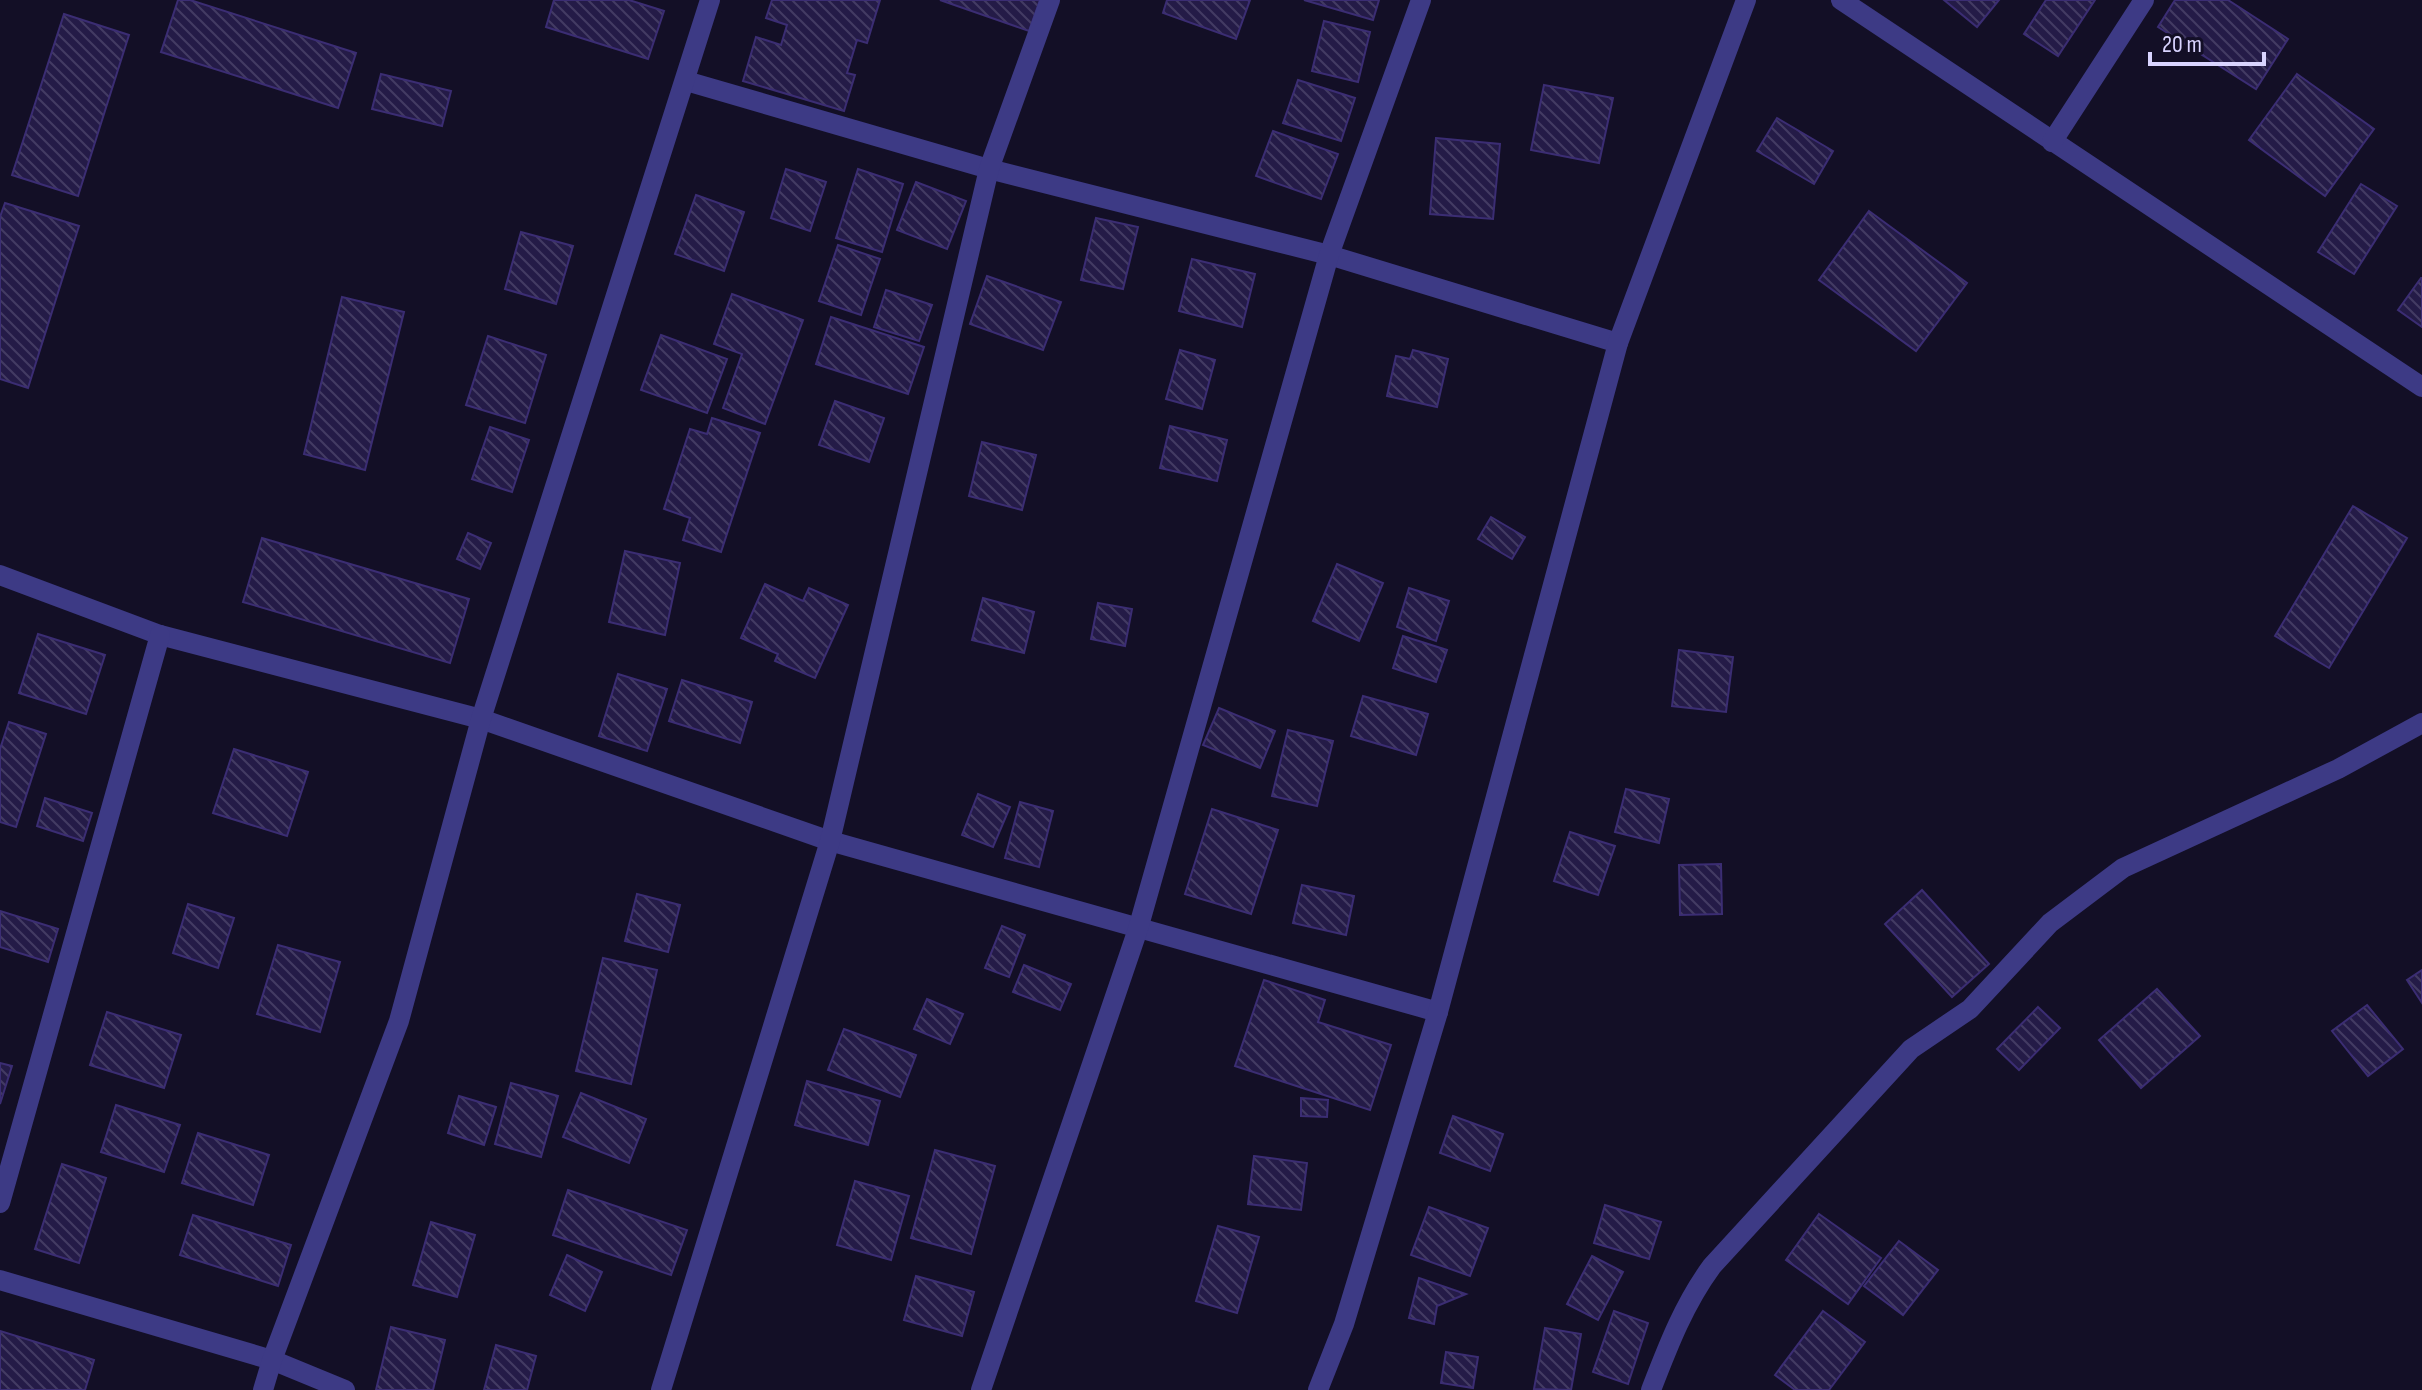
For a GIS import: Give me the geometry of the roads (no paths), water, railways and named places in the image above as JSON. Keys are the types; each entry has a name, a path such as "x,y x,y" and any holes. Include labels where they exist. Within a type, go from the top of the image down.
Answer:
{"street":[{"path":"263,1390 399,1021 481,719 710,0"},
{"path":"661,1390 830,841 989,169 1050,0"},
{"path":"981,1390 1138,929 1329,255 1421,0"},
{"path":"1318,1390 1344,1324 1438,1012 1618,343 1746,0"},
{"path":"1841,0 2422,387"},
{"path":"2052,142 2144,0"},
{"path":"686,81 989,169 1329,255 1618,343"},
{"path":"0,575 160,635 481,719 830,841 1438,1012"},
{"path":"0,1203 160,635"},
{"path":"1651,1390 1677,1322 1694,1290 1712,1266 1911,1049 1970,1009 2050,923 2123,868 2338,769 2422,723"},
{"path":"0,1280 272,1360 345,1390"}]}
